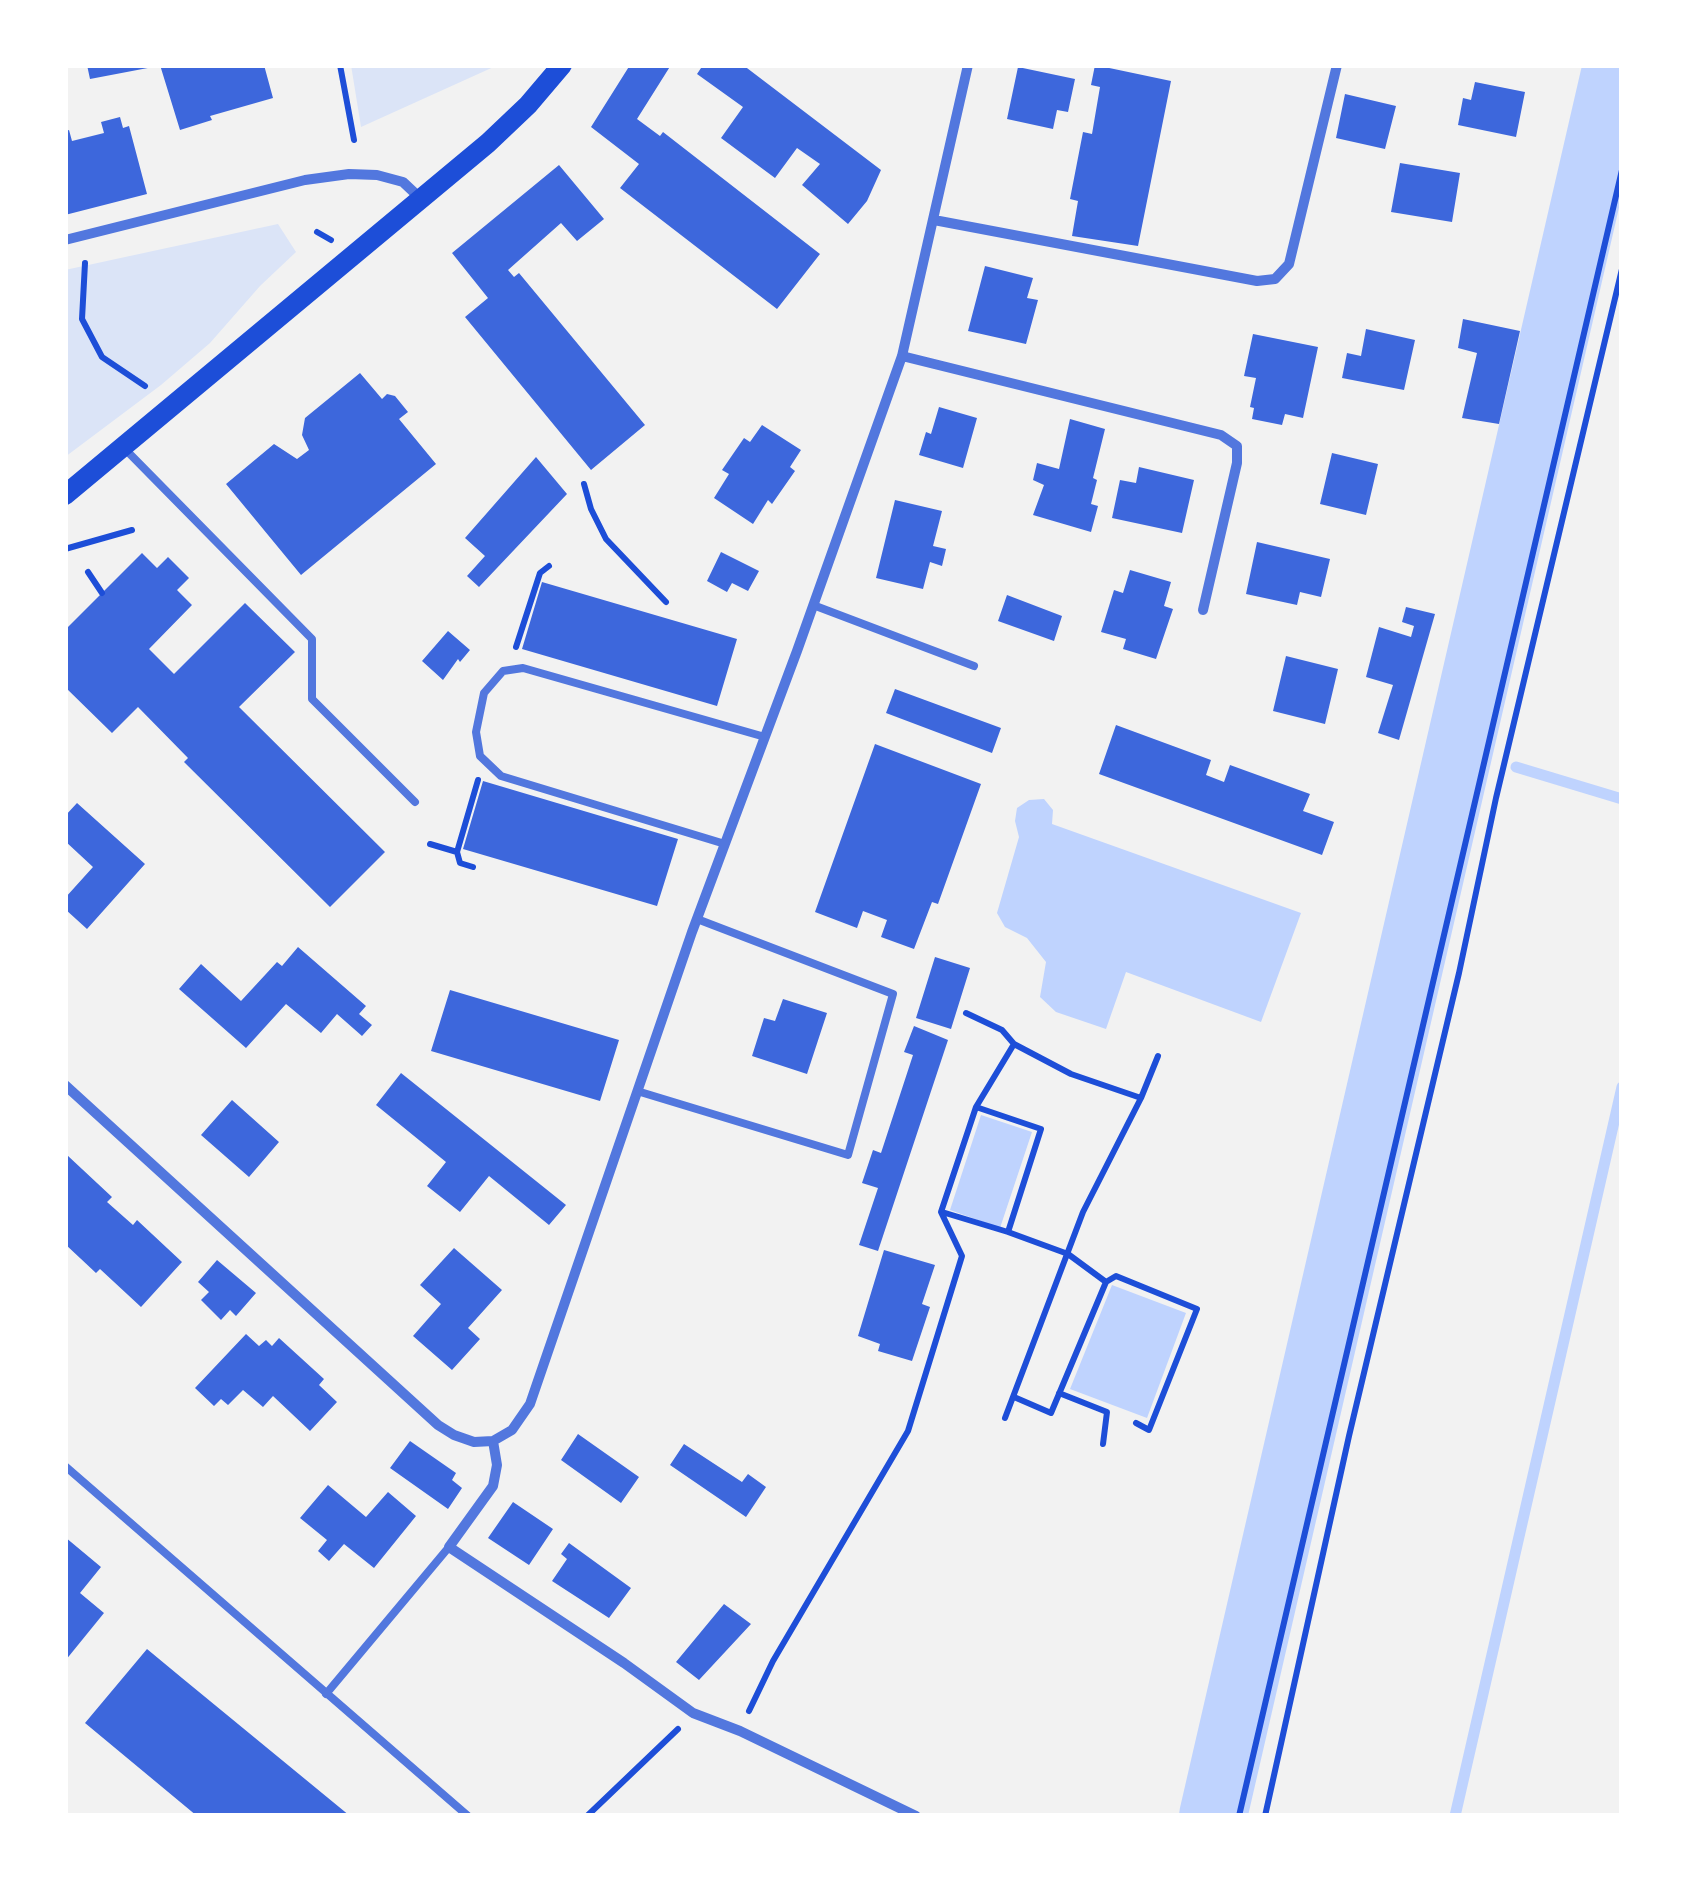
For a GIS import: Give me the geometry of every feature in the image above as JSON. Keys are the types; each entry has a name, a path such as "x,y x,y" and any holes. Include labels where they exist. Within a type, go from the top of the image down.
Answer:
{"main road":[{"path":"65,495 507,125 562,65"}],"street":[{"path":"65,1085 409,1400 454,1435 474,1442 493,1441 512,1430 530,1404 697,919 902,356 968,65"},
{"path":"934,220 1257,281 1275,278 1289,264 1337,65"},
{"path":"65,240 306,180 349,174 377,174 403,182 421,199"},
{"path":"902,356 1221,435 1237,446 1237,463 1202,610"},
{"path":"493,1441 493,1486 449,1547 693,1713 740,1730 916,1816"}],"lane":[{"path":"123,447 312,639 312,699 414,802"},
{"path":"813,606 974,666"},
{"path":"725,844 502,776 484,760 476,732 484,693 504,671 523,668 765,737"},
{"path":"637,1091 848,1155 893,994 697,919"},
{"path":"65,1466 468,1816"},
{"path":"326,1694 449,1547"}],"path":[{"path":"340,65 354,140"},
{"path":"1239,1816 1622,170"},
{"path":"86,263 82,319 102,357 145,386"},
{"path":"1265,1816 1349,1436 1460,973 1496,798 1622,269"},
{"path":"584,484 590,509 606,540 666,602"},
{"path":"65,550 132,530"},
{"path":"509,670 540,573 549,566"},
{"path":"88,572 102,593"},
{"path":"473,868 460,863 456,852 484,760"},
{"path":"430,844 456,852"},
{"path":"966,1013 1002,1030 1014,1044 1071,1074 1141,1098"},
{"path":"740,1730 772,1660 908,1431 962,1256 941,1212 976,1107 1014,1044"},
{"path":"1005,1418 1083,1212 1158,1056"},
{"path":"976,1107 1042,1129 1008,1232"},
{"path":"941,1212 1068,1254 1106,1282"},
{"path":"1014,1397 1051,1413 1106,1282 1116,1276 1198,1309 1149,1430 1136,1423"},
{"path":"1060,1393 1107,1412 1103,1444"},
{"path":"587,1816 693,1713"}],"shaded area":[{"path":"351,65 498,65 361,127"},
{"path":"278,224 296,252 210,343 65,457 65,270"}],"water":[{"path":"1044,799 1053,810 1052,824 1301,913 1261,1022 1126,972 1106,1029 1056,1012 1040,997 1046,962 1027,938 1005,927 997,913 1019,837 1017,808 1029,800"},
{"path":"981,1115 1032,1132 1000,1228 950,1210"},
{"path":"1112,1285 1186,1313 1147,1418 1070,1389"}],"building":[{"path":"87,65 153,65 153,67 90,79"},
{"path":"160,65 264,65 273,98 210,116 212,120 180,130"},
{"path":"630,65 671,65 637,119 660,136 663,132 820,254 777,309 620,188 639,164 591,127"},
{"path":"703,65 743,65 881,170 867,201 848,224 802,185 820,164 797,148 775,178 721,138 743,107 697,74"},
{"path":"1095,65 1171,81 1138,246 1072,236 1078,201 1070,199 1083,132 1092,134 1100,87 1091,85"},
{"path":"1018,67 1075,79 1068,112 1057,110 1053,129 1007,119"},
{"path":"1475,82 1525,92 1516,137 1458,125 1463,98 1471,100"},
{"path":"1345,94 1396,106 1385,149 1336,138"},
{"path":"120,117 123,128 129,126 147,194 65,215 65,131 69,130 72,141 104,133 101,122"},
{"path":"1400,163 1460,173 1452,222 1391,212"},
{"path":"559,165 604,219 577,241 561,223 508,270 514,277 519,273 645,425 591,470 465,317 488,298 452,253"},
{"path":"985,266 1033,278 1027,298 1038,300 1026,344 968,331"},
{"path":"1463,319 1520,331 1499,424 1462,418 1477,353 1458,348"},
{"path":"1366,329 1415,340 1404,390 1342,378 1347,353 1361,356"},
{"path":"1253,334 1318,347 1303,418 1285,414 1282,425 1252,419 1254,408 1250,407 1256,378 1244,376"},
{"path":"360,373 382,399 387,394 395,396 408,412 399,419 436,464 301,575 226,484 274,444 297,459 309,450 302,435 305,418"},
{"path":"939,407 977,418 963,468 919,455"},
{"path":"1070,419 1105,429 1093,478 1097,480 1091,504 1098,506 1091,532 1033,515 1044,485 1033,480 1037,463 1059,469"},
{"path":"762,425 801,450 790,467 795,471 772,504 768,500 753,524 714,498 729,474 722,470 744,438 750,442"},
{"path":"1332,453 1378,464 1366,515 1320,504"},
{"path":"536,457 567,494 479,587 467,576 485,556 465,538"},
{"path":"1139,467 1194,480 1182,533 1112,518 1120,480 1136,483"},
{"path":"895,500 942,511 933,546 946,549 942,566 930,562 923,589 876,578"},
{"path":"1257,542 1330,559 1321,597 1300,592 1297,605 1246,594"},
{"path":"721,552 759,571 748,591 732,583 727,592 707,581"},
{"path":"142,553 157,568 168,557 189,578 177,590 192,605 149,649 174,674 245,603 295,652 239,707 385,852 330,907 184,762 188,758 138,707 112,733 65,687 65,630"},
{"path":"1130,570 1171,582 1164,606 1173,609 1156,659 1123,649 1126,639 1101,632 1114,590 1123,593"},
{"path":"542,582 737,639 717,706 522,649"},
{"path":"1007,595 1062,616 1054,641 998,621"},
{"path":"1406,607 1435,614 1399,740 1378,733 1393,685 1366,677 1379,627 1411,637 1414,626 1402,622"},
{"path":"448,631 470,650 443,680 422,661"},
{"path":"1286,656 1338,669 1325,724 1273,711"},
{"path":"895,689 1001,728 992,753 886,713"},
{"path":"1116,725 1211,760 1206,775 1224,782 1230,765 1310,794 1303,811 1334,822 1322,855 1099,774"},
{"path":"875,744 981,784 938,904 932,902 914,949 881,937 887,920 863,911 857,928 815,912"},
{"path":"483,781 678,839 657,906 463,849"},
{"path":"77,803 145,864 87,929 65,909 65,898 93,867 65,841 65,816"},
{"path":"298,947 366,1006 359,1014 372,1025 362,1036 337,1014 321,1033 286,1004 246,1048 179,989 201,964 241,1001 277,962 282,966"},
{"path":"935,957 970,968 951,1029 916,1018"},
{"path":"450,990 619,1040 600,1101 431,1051"},
{"path":"783,999 827,1013 807,1074 752,1056 764,1018 775,1021"},
{"path":"914,1026 948,1040 878,1251 859,1245 878,1188 862,1183 873,1150 881,1153 913,1055 904,1052"},
{"path":"401,1073 566,1205 549,1225 489,1176 460,1212 427,1186 446,1162 376,1105"},
{"path":"232,1100 279,1142 249,1177 201,1135"},
{"path":"67,1155 112,1197 107,1202 133,1225 137,1220 182,1262 141,1307 100,1269 96,1273 65,1244"},
{"path":"454,1248 502,1290 468,1328 480,1339 452,1370 413,1336 441,1304 420,1285"},
{"path":"884,1250 935,1265 922,1304 930,1307 912,1361 878,1351 880,1344 858,1336"},
{"path":"217,1260 256,1293 236,1316 230,1310 221,1320 201,1300 209,1292 198,1282"},
{"path":"246,1334 259,1346 266,1340 272,1346 279,1338 324,1379 319,1385 337,1402 310,1431 273,1396 263,1407 243,1390 228,1405 221,1399 214,1406 195,1388"},
{"path":"578,1434 639,1477 621,1503 561,1460"},
{"path":"410,1441 456,1473 452,1480 462,1488 448,1509 390,1468"},
{"path":"684,1444 742,1482 748,1474 766,1487 746,1517 670,1465"},
{"path":"328,1485 366,1517 388,1492 416,1516 374,1568 344,1544 329,1561 318,1551 327,1540 300,1518"},
{"path":"513,1502 553,1529 529,1565 488,1538"},
{"path":"65,1537 101,1567 80,1593 104,1613 65,1661"},
{"path":"569,1543 631,1588 609,1618 552,1581 567,1559 561,1554"},
{"path":"724,1604 751,1624 699,1680 676,1662"},
{"path":"147,1649 350,1816 197,1816 85,1723"}],"waterway":[{"path":"1213,1816 1617,65"},
{"path":"1461,751 1472,755"},
{"path":"1516,767 1622,799"},
{"path":"1455,1816 1622,1087"}]}
